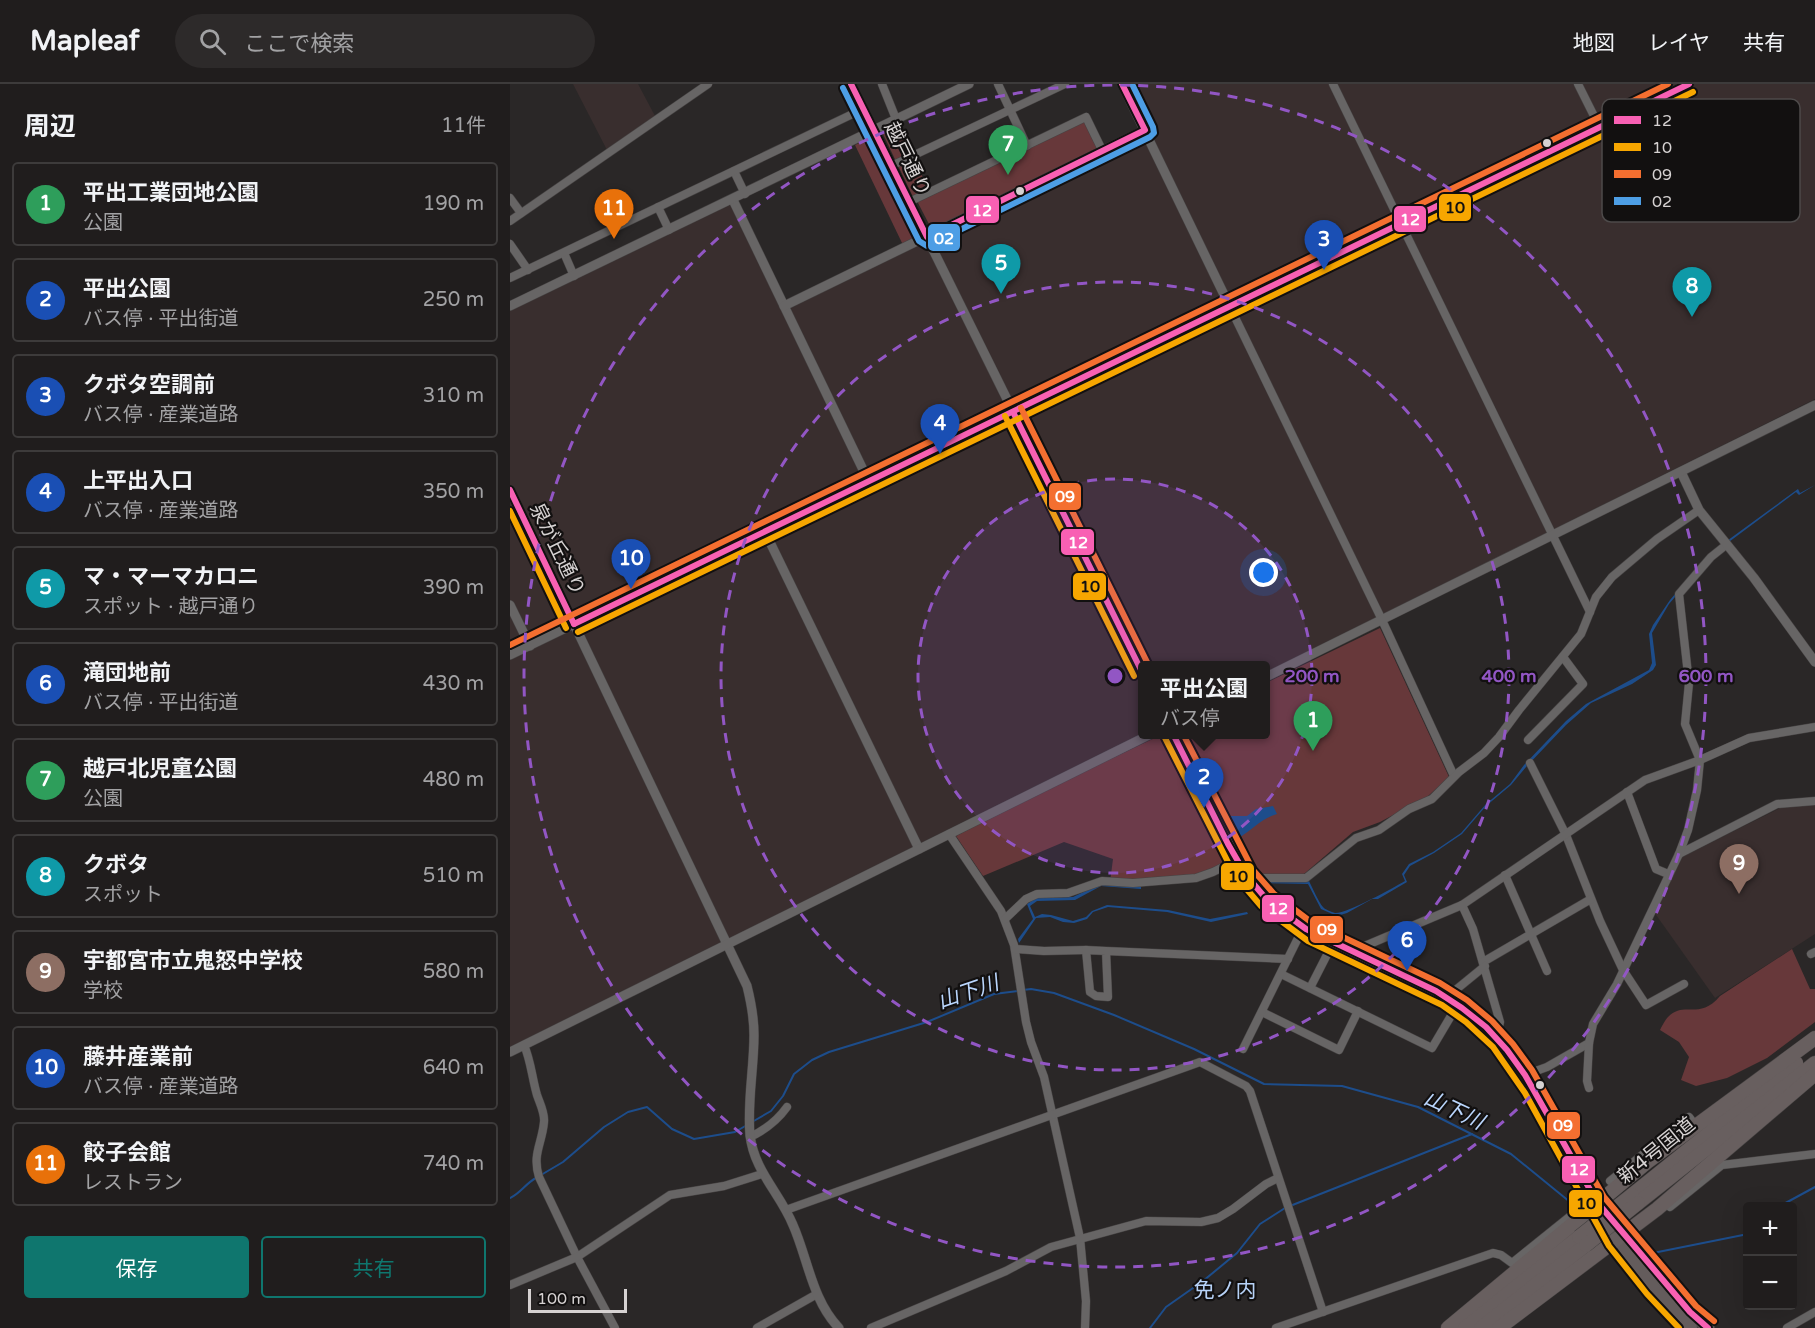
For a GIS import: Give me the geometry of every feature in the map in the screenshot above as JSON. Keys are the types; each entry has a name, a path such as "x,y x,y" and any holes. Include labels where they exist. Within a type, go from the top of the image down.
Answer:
{"highway":[{"path":"1448,1328 1647,1162 1815,1038"},
{"name":"新4号国道","path":"1635,1199 1815,1048"},
{"name":"新4号国道","path":"1465,1328 1815,1063"},
{"path":"1499,1328 1622,1237 1686,1186 1815,1074"},
{"name":"新4号国道","path":"1481,1328 1582,1241"}],"main road":[{"path":"1594,1204 1690,1312 1708,1328"},
{"path":"1622,1237 1654,1288 1691,1328"}],"street":[{"path":"510,221 708,84"},
{"name":"越戸通り","path":"850,84 1138,662"},
{"path":"882,84 896,119"},
{"path":"510,306 969,84"},
{"path":"998,84 1027,146"},
{"path":"891,166 1065,84"},
{"path":"1122,84 1382,620 1454,776"},
{"path":"1333,84 1590,612"},
{"path":"510,655 1600,128 1578,84"},
{"path":"1659,99 1689,84"},
{"path":"510,278 863,108"},
{"path":"909,202 1086,117 1103,152"},
{"path":"784,306 1145,130"},
{"path":"734,171 745,194"},
{"path":"510,198 520,213"},
{"path":"733,200 869,482"},
{"path":"658,207 669,230"},
{"path":"510,244 528,270"},
{"path":"564,253 574,276"},
{"path":"1270,676 1815,405"},
{"path":"1681,472 1700,510 1754,578 1815,663"},
{"name":"泉が丘通り","path":"510,490 747,986 753,1011 750,1137 754,1155 762,1174 794,1226 817,1294 825,1310 839,1328"},
{"path":"1251,881 1258,878 1306,878 1356,838 1379,830 1409,809 1432,799 1454,776 1484,753 1499,737 1581,634 1596,597 1612,577 1657,539 1700,510"},
{"path":"765,532 919,849"},
{"path":"1589,1088 1587,1081 1589,1043 1596,1018 1611,995 1679,854 1688,830 1698,783 1700,760 1685,724 1689,683 1680,594 1711,557 1726,545"},
{"path":"510,605 530,646"},
{"path":"1528,740 1584,684 1563,657"},
{"path":"1355,953 1360,948 1462,905 1627,792 1660,773 1700,760 1749,738 1815,727"},
{"path":"510,1052 1143,739"},
{"path":"1175,739 1237,860 1267,900 1303,928 1447,997 1493,1034 1525,1075 1594,1204 1584,1205 1512,1263 1501,1255 1493,1253 1276,1328"},
{"path":"1530,763 1566,835 1591,899 1623,970 1646,1005 1684,984"},
{"path":"1627,792 1656,869 1668,874"},
{"path":"1679,854 1778,804 1815,801"},
{"path":"949,834 1005,919 1015,949 1026,1022 1044,1077 1080,1238 1086,1301 1085,1328"},
{"path":"1005,919 1026,899 1037,894 1068,893 1102,881 1133,883 1196,878 1237,860"},
{"path":"1505,875 1547,971"},
{"path":"1447,997 1484,964 1591,899"},
{"path":"1462,905 1473,929 1500,1022 1498,1030 1493,1034"},
{"path":"1243,1049 1303,928"},
{"path":"1310,988 1333,943"},
{"path":"1015,949 1288,959"},
{"path":"1086,950 1090,992 1096,996 1108,997 1106,951"},
{"path":"1281,974 1432,1048 1458,1004"},
{"path":"1262,1012 1339,1050 1358,1011"},
{"path":"1525,1075 1589,1043"},
{"path":"524,1045 544,1116 536,1154 539,1177 577,1257 615,1328"},
{"path":"786,1210 1200,1062 1246,1086 1250,1091 1323,1312"},
{"path":"750,1137 762,1132 787,1107"},
{"path":"1610,1181 1689,1118 1692,1121"},
{"path":"1644,1226 1725,1161 1815,1154"},
{"path":"510,1285 577,1257 670,1195 724,1185 762,1174"},
{"path":"871,1328 1006,1271 1051,1247 1146,1221 1202,1222 1218,1218 1278,1178"},
{"path":"757,1328 817,1294"},
{"path":"1787,1328 1815,1312"}],"shaded area":[{"path":"573,84 638,84 655,116 607,150"},
{"path":"1129,84 1815,84 1815,399 1270,671 1270,661 1138,661 1138,735 510,1048 510,309 729,205 732,206 782,311 1152,132"},
{"path":"1085,118 1100,149 935,229 931,228 917,201"},
{"path":"896,122 929,190 913,197 882,132 884,128"},
{"path":"869,138 873,139 919,231 916,238 903,245 855,145"},
{"path":"1380,628 1449,777 1427,797 1380,822 1353,832 1304,874 1255,874 1230,836 1183,739 1270,739 1270,681"},
{"path":"1153,739 1168,739 1231,863 1187,878 1110,882 1113,859 1064,842 983,876 956,836 1024,800"},
{"path":"1815,804 1815,934 1715,998 1654,912 1680,858 1780,808"},
{"path":"1792,949 1810,989 1815,989 1815,1022 1767,1058 1727,1078 1696,1086 1681,1080 1689,1057 1679,1042 1660,1030 1667,1018 1680,1010 1705,1007"}],"water":[{"path":"1815,485 1799,495 1796,492 1710,556 1669,604 1652,633 1656,665 1653,670 1632,684 1591,703 1566,725 1511,785 1486,806 1462,834 1434,853 1410,866 1404,875 1407,882 1378,899 1372,899 1337,916 1321,909 1308,884 1262,883 1262,880 1309,881 1323,907 1335,913 1359,905 1405,881 1402,874 1409,864 1433,852 1461,833 1486,804 1510,784 1524,765 1566,721 1586,704 1649,670 1652,663 1649,634 1653,625 1670,600 1709,554 1798,489 1800,493"},
{"path":"1273,806 1277,814 1243,835 1238,838 1229,833 1225,820 1229,816 1247,816 1256,809"},
{"path":"1100,884 1141,886 1141,889 1101,886 1075,900 1037,901 1030,906 1035,917 1042,914 1073,921 1086,917 1092,911 1107,905 1168,910 1210,919 1247,912 1248,914 1211,922 1167,912 1108,907 1093,912 1087,919 1074,923 1050,917 1036,918 1019,943 1018,939 1033,919 1027,904 1036,898 1073,897"}],"waterway":[{"name":"山下川","path":"1023,990 1054,993 1114,1015 1194,1049 1264,1084 1342,1086 1418,1107 1511,1154 1570,1202"},
{"name":"山下川","path":"752,1122 771,1111 783,1096 794,1074 812,1060 829,1052 927,1022 994,994 1018,991"},
{"name":"山下川","path":"541,1175 563,1162 604,1127 628,1112 647,1107 672,1129 694,1139 735,1132 747,1125"},
{"path":"1290,1206 1472,1134"},
{"name":"山下川","path":"510,1198 536,1178"},
{"name":"山下川","path":"1787,1202 1815,1187"},
{"path":"1150,1328 1166,1307 1237,1253 1260,1224 1285,1208"},
{"name":"山下川","path":"1653,1253 1743,1235"}],"transit line":[{"name":"12","path":"851,84 927,237 1145,130 1122,84"},
{"name":"02","path":"843,88 919,241 927,246 1150,137 1154,133 1153,127 1132,84"},
{"name":"09","path":"1637,99 1668,84"},
{"name":"12","path":"1658,99 1689,84"},
{"name":"10","path":"1679,99 1693,92"},
{"name":"09","path":"510,645 1602,116"},
{"name":"12","path":"574,624 1602,126"},
{"name":"10","path":"578,632 1602,136"},
{"name":"09","path":"1021,408 1147,661"},
{"name":"12","path":"1013,412 1138,664"},
{"name":"10","path":"1005,416 1134,676"},
{"name":"12","path":"510,490 574,624"},
{"name":"10","path":"510,511 566,628"},
{"name":"10","path":"1166,739 1229,864 1261,906 1308,941 1442,1005 1466,1022 1493,1047 1525,1093 1609,1246 1647,1294 1679,1328"},
{"name":"12","path":"1176,739 1228,844 1246,875 1268,901 1306,929 1436,991 1486,1027 1525,1075 1597,1202 1690,1312 1708,1328"},
{"name":"09","path":"1186,739 1253,870 1274,894 1311,922 1440,983 1467,1000 1492,1021 1532,1070 1604,1197 1696,1306 1714,1321"}],"place":[{"name":"越戸北児童公園","path":"1008,175"},
{"name":"餃子会館","path":"614,239"},
{"name":"クボタ空調前","path":"1324,270"},
{"name":"マ・マーマカロニ","path":"1001,294"},
{"name":"クボタ","path":"1692,317"},
{"name":"上平出入口","path":"940,454"},
{"name":"藤井産業前","path":"631,589"},
{"name":"平出工業団地公園","path":"1313,751"},
{"name":"平出公園","path":"1204,808"},
{"name":"宇都宮市立鬼怒中学校","path":"1739,894"},
{"name":"滝団地前","path":"1407,971"}],"district":[{"name":"免ノ内","path":"1225,1290"}]}
